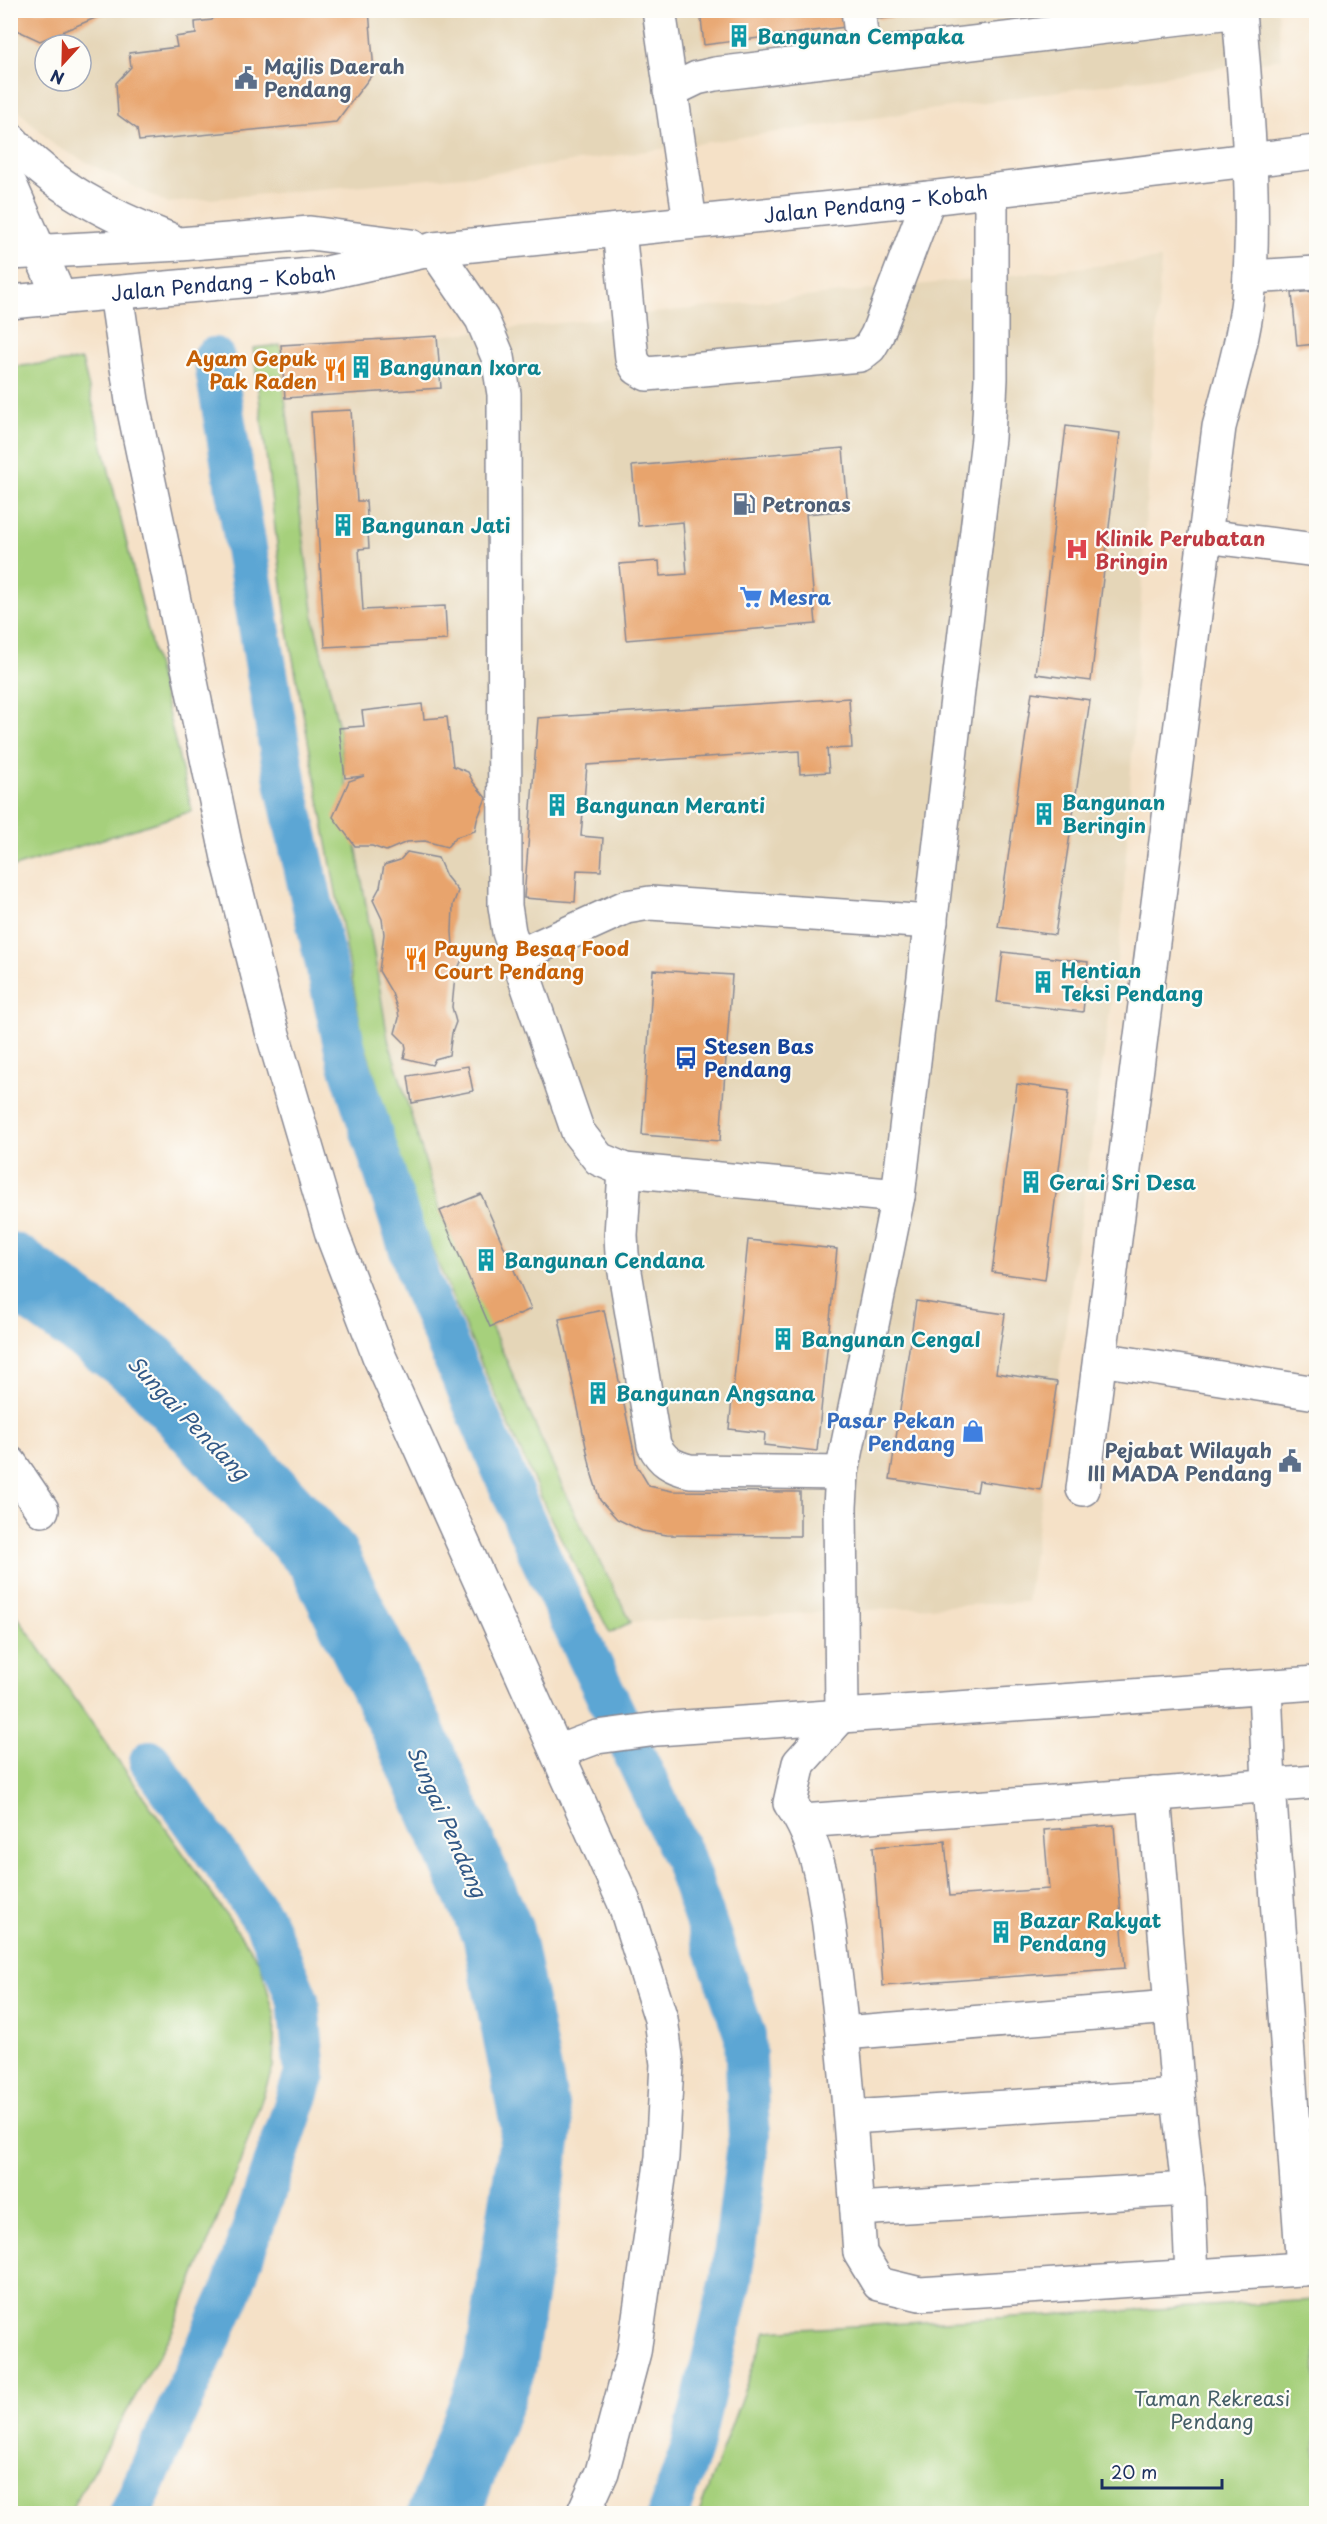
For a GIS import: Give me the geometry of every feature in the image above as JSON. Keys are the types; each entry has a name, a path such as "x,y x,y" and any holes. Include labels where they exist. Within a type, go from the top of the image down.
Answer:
{"street":[{"path":"659,10 690,222"},
{"path":"858,10 864,57"},
{"path":"670,91 697,78 716,74 1239,11 1251,160 1250,277 1239,347 1219,427 1083,1489"},
{"path":"10,139 30,161 82,199 136,226 180,244"},
{"name":"Jalan Pendang – Kobah","path":"11,302 322,274 434,249 929,198 1317,152"},
{"path":"10,184 25,252 60,298"},
{"path":"991,191 991,379 988,438 898,1196 842,1473 840,1507 842,1715 799,1763 790,1803 803,1821 823,1880 843,2033 860,2253 879,2284 920,2294 1310,2269 1269,1785 1265,1687"},
{"path":"620,230 633,359 637,368 647,374 860,356 870,347 877,335 929,198"},
{"name":"Jalan Pendang – Kobah","path":"25,252 180,244 310,233 434,249"},
{"path":"434,249 482,319 498,357 504,394 506,906 509,932 578,1132 599,1159 626,1170 898,1196"},
{"path":"1250,277 1317,273"},
{"path":"116,293 132,401 228,858 269,1020 332,1234 379,1356 624,1902 661,2019 667,2064 662,2157 634,2352 602,2472 583,2514"},
{"path":"1205,536 1317,550"},
{"path":"518,956 626,907 650,903 931,922"},
{"path":"626,1170 621,1235 622,1254 654,1445 660,1456 668,1464 690,1471 842,1473"},
{"path":"1100,1359 1317,1393"},
{"path":"10,1463 42,1510"},
{"path":"557,1752 597,1737 657,1729 1317,1683"},
{"path":"803,1821 1317,1782"},
{"path":"1154,1794 1178,2096 1188,2188 1192,2275"},
{"path":"843,2033 1171,2007"},
{"path":"851,2117 1178,2096"},
{"path":"857,2210 1188,2188"}],"shaded area":[{"path":"11,11 1278,11 1281,59 496,173 167,203 55,146 11,103"},
{"path":"1161,259 1122,924 1027,1602 631,1622 571,1506 440,1211 388,1039 345,778 339,728 315,626 285,398 281,345 437,336"}],"green space":[{"path":"281,345 285,398 315,626 339,728 345,778 388,1039 440,1211 571,1506 631,1622 610,1633 550,1517 419,1219 363,1039 287,626 253,348"},
{"path":"82,360 192,811 11,868 11,367"},
{"path":"10,1606 260,1963 275,2017 273,2067 237,2171 172,2332 69,2513 11,2513"},
{"name":"Taman Rekreasi Pendang","path":"1316,2300 1316,2513 699,2513 766,2331"}],"building":[{"name":"Majlis Daerah Pendang","path":"218,10 369,10 374,72 336,122 139,141 137,129 118,115 116,83 131,67 129,53 177,47 175,37 196,34 195,22 212,20"},
{"name":"Bangunan Cempaka","path":"700,10 843,10 845,27 704,45"},
{"path":"877,10 948,10 948,12 878,19"},
{"path":"10,11 112,11 59,33 33,33 33,38 10,27"},
{"path":"1316,291 1316,344 1297,346 1292,293"},
{"name":"Bangunan Ixora","path":"437,336 441,388 285,398 281,345"},
{"name":"Bangunan Jati","path":"351,410 357,501 366,501 369,548 359,549 363,610 445,606 447,640 325,647 311,412"},
{"path":"1066,426 1120,433 1091,681 1036,674"},
{"path":"843,448 848,510 806,514 816,624 626,640 619,564 659,561 660,576 687,574 683,522 638,526 632,466"},
{"name":"Bangunan Beringin","path":"1032,692 1090,700 1055,935 998,927"},
{"name":"Bangunan Meranti","path":"849,698 852,748 827,749 829,772 800,774 799,751 587,765 581,836 603,838 601,871 577,870 575,902 524,898 538,718"},
{"path":"422,704 424,719 447,717 453,766 468,772 486,798 475,831 456,837 447,847 425,841 407,842 386,851 372,846 355,846 333,817 349,781 364,776 345,778 339,728 364,726 362,711"},
{"path":"407,852 438,858 446,876 458,891 453,905 453,946 463,957 455,976 452,1007 456,1022 449,1055 435,1059 432,1065 404,1058 405,1043 395,1033 399,1018 398,1011 392,993 379,971 384,934 382,919 373,900 380,887 384,865 400,860"},
{"name":"Hentian Teksi Pendang","path":"1003,952 1088,962 1083,1012 997,1002"},
{"name":"Stesen Bas Pendang","path":"653,970 732,975 720,1141 642,1135"},
{"path":"468,1066 473,1091 412,1103 408,1076"},
{"name":"Gerai Sri Desa","path":"1017,1084 1069,1091 1045,1280 992,1272"},
{"name":"Bangunan Cendana","path":"481,1194 531,1309 490,1327 440,1211"},
{"name":"Bangunan Cengal","path":"748,1240 837,1249 817,1451 764,1445 765,1433 729,1429"},
{"name":"Pasar Pekan Pendang","path":"916,1301 1005,1314 996,1373 1057,1382 1041,1490 979,1481 977,1492 890,1479"},
{"name":"Bangunan Angsana","path":"604,1310 637,1466 649,1486 672,1491 800,1492 800,1536 667,1535 642,1531 617,1519 600,1500 592,1475 559,1319"},
{"name":"Bazar Rakyat Pendang","path":"1114,1825 1125,1968 883,1986 873,1847 945,1841 950,1896 1049,1889 1044,1830"}],"waterway":[{"path":"214,358 286,786 347,1058 421,1284 542,1560 684,1859 745,2036 749,2136 731,2280 692,2446 668,2514"},
{"name":"Sungai Pendang","path":"10,1268 147,1367 322,1556 410,1735 498,1933 537,2128 500,2366 444,2514"},
{"path":"130,2514 230,2295 305,2074 298,2000 265,1922 150,1761"}],"place":[{"name":"Bangunan Cempaka","path":"739,36"},
{"name":"Majlis Daerah Pendang","path":"246,78"},
{"name":"Bangunan Ixora","path":"361,367"},
{"name":"Ayam Gepuk Pak Raden","path":"335,370"},
{"name":"Petronas","path":"744,504"},
{"name":"Bangunan Jati","path":"343,525"},
{"name":"Klinik Perubatan Bringin","path":"1077,549"},
{"name":"Mesra","path":"751,597"},
{"name":"Bangunan Meranti","path":"557,805"},
{"name":"Bangunan Beringin","path":"1044,814"},
{"name":"Payung Besaq Food Court Pendang","path":"416,959"},
{"name":"Hentian Teksi Pendang","path":"1043,982"},
{"name":"Stesen Bas Pendang","path":"686,1058"},
{"name":"Gerai Sri Desa","path":"1031,1182"},
{"name":"Bangunan Cendana","path":"486,1260"},
{"name":"Bangunan Cengal","path":"783,1339"},
{"name":"Bangunan Angsana","path":"598,1393"},
{"name":"Pasar Pekan Pendang","path":"973,1431"},
{"name":"Pejabat Wilayah III MADA Pendang","path":"1290,1461"},
{"name":"Bazar Rakyat Pendang","path":"1001,1932"}]}
